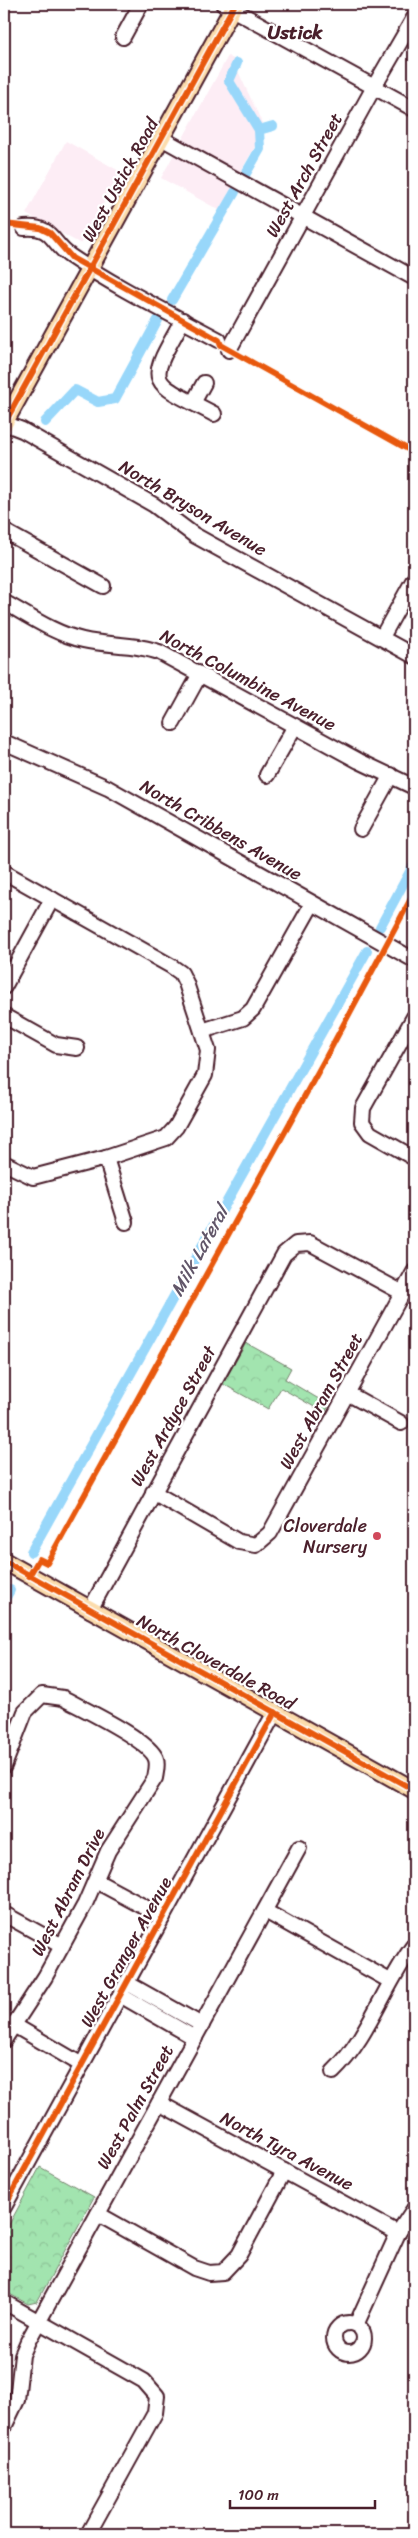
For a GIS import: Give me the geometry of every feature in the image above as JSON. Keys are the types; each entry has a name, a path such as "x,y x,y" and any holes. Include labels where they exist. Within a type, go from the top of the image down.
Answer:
{"main road":[{"name":"West Ustick Road","path":"4,423 161,138 230,5"},
{"name":"North Cloverdale Road","path":"4,1561 414,1790"}],"street":[{"path":"123,37 142,4"},
{"path":"230,5 414,109"},
{"name":"West Arch Street","path":"229,350 374,86 414,18"},
{"path":"161,138 414,278"},
{"path":"24,228 40,228 50,233 67,254 89,268 219,340"},
{"path":"183,320 157,371 158,378 164,387 214,414"},
{"path":"193,403 204,383"},
{"name":"North Bryson Avenue","path":"4,423 22,430 154,504 194,535 414,656"},
{"path":"4,531 103,586"},
{"path":"382,637 414,579"},
{"name":"North Columbine Avenue","path":"4,602 71,637 92,642 148,648 414,787"},
{"path":"173,723 200,674"},
{"path":"267,776 295,726"},
{"name":"North Cribbens Avenue","path":"4,742 108,788 414,960"},
{"path":"361,829 391,775"},
{"path":"4,872 181,973 208,1050 205,1075 176,1128 166,1138 156,1143 106,1158 33,1177 4,1163"},
{"path":"4,988 52,899"},
{"path":"202,1031 243,1018 253,1008 312,904"},
{"path":"4,1016 56,1045 77,1048"},
{"path":"414,1017 363,1108 362,1122 370,1134 414,1158"},
{"path":"106,1158 126,1222"},
{"name":"West Ardyce Street","path":"90,1610 284,1254 296,1244 310,1243 403,1293"},
{"name":"West Abram Street","path":"153,1492 239,1542 256,1545 270,1534 414,1272"},
{"path":"347,1393 401,1423"},
{"name":"West Abram Drive","path":"4,1766 25,1712 42,1695 64,1698 145,1743 156,1759 155,1778 108,1852 96,1881 45,1977 12,2024 4,2040"},
{"name":"West Granger Avenue","path":"4,2207 275,1712"},
{"name":"West Palm Street","path":"4,2427 17,2400 22,2355 299,1848"},
{"path":"96,1881 162,1918"},
{"path":"265,1911 390,1981"},
{"path":"4,1914 62,1946"},
{"path":"333,2072 352,2052 390,1981 414,1945"},
{"path":"127,1983 202,2025"},
{"path":"120,1995 195,2038"},
{"path":"12,2024 82,2065"},
{"name":"North Tyra Avenue","path":"159,2103 398,2232"},
{"path":"98,2214 194,2268 209,2273 223,2272 239,2255 284,2171"},
{"path":"356,2325 398,2232 414,2209"},
{"path":"4,2302 144,2381 157,2396 155,2413 88,2534"}],"shaded area":[{"path":"228,56 237,61 237,69 265,129 219,210 161,178"},
{"path":"66,141 121,172 81,244 26,214"}],"green space":[{"path":"246,1343 291,1368 285,1379 329,1405 325,1413 281,1388 268,1409 223,1384"},
{"path":"40,2167 94,2197 37,2302 28,2304 4,2291 4,2234"}],"waterway":[{"path":"237,63 229,81 259,130 260,149 245,175"},
{"path":"259,130 273,126"},
{"path":"172,300 235,192"},
{"path":"45,422 75,390 98,402 115,399 158,320"},
{"name":"Milk Lateral","path":"380,927 414,864"},
{"name":"Milk Lateral","path":"31,1552 367,951"},
{"name":"Milk Lateral","path":"4,1601 10,1590"}],"cycle path":[{"path":"4,424 235,4"},
{"path":"4,224 40,228 50,233 72,258 219,340 221,345 411,451 414,450"},
{"path":"29,1576 39,1559 47,1563 324,1061 414,893"},
{"path":"4,1561 414,1790"},
{"path":"4,2207 275,1712"}],"place":[{"name":"Cloverdale Nursery","path":"377,1536"}],"district":[{"name":"Ustick","path":"295,32"}]}
